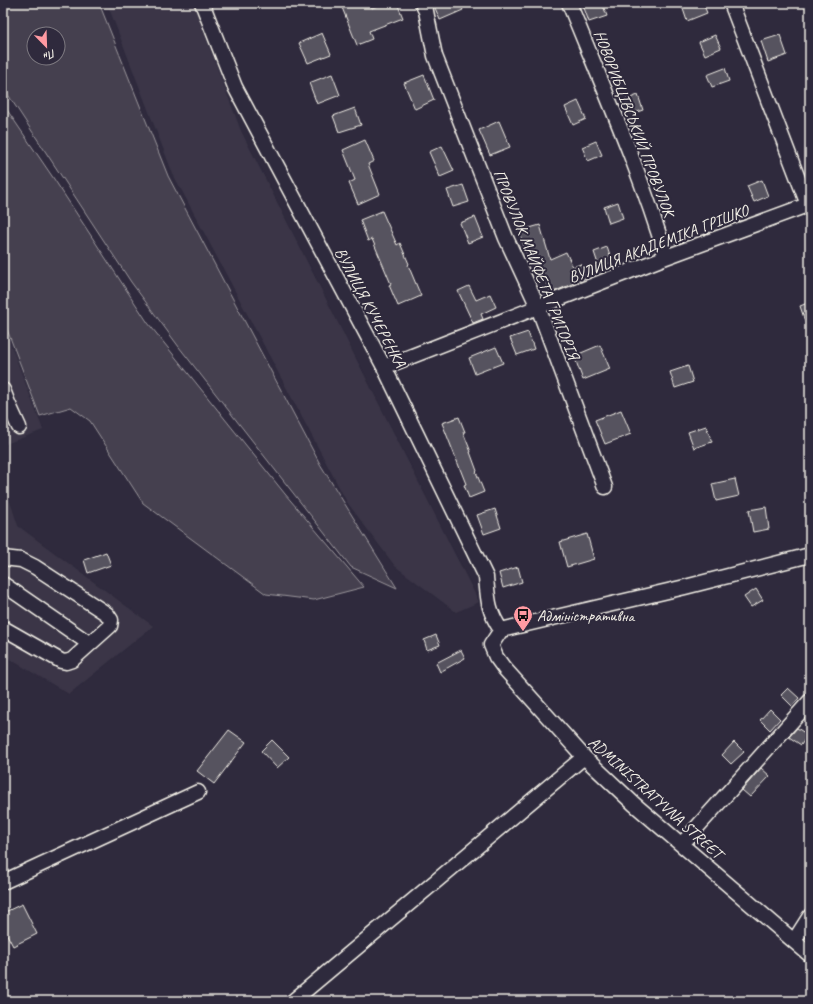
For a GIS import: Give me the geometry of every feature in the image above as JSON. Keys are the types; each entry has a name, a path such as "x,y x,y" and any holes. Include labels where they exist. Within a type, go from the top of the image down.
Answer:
{"street":[{"name":"ВУЛИЦЯ КУЧЕРЕНКА","path":"202,3 235,87 384,367 486,577 488,602 494,620 501,630"},
{"name":"ПРОВУЛОК МАЙФЕТА ГРИГОРІЯ","path":"422,3 426,11 435,56 506,238 538,307 605,487"},
{"name":"НОВОРИБЦІВСЬКИЙ ПРОВУЛОК","path":"569,3 656,222 666,257"},
{"path":"731,3 809,206"},
{"name":"ВУЛИЦЯ АКАДЕМІКА ГРІШКО","path":"384,367 666,257 809,206"},
{"path":"5,399 19,427"},
{"path":"501,630 685,587 810,555"},
{"path":"3,558 21,560 35,567 107,614 111,620 110,626 72,660 66,662 61,661 3,628"},
{"path":"3,584 90,644"},
{"name":"ADMINISTRATYVNA STREET","path":"501,630 491,645 496,657 504,668 584,757 634,804 810,955"},
{"path":"682,844 810,701"},
{"path":"293,1001 584,757"},
{"path":"3,882 198,792"},
{"path":"794,941 810,916"}],"shaded area":[{"path":"3,3 99,3 168,176 320,464 397,588 351,567 179,347 131,282 3,87"},
{"path":"107,3 193,3 241,131 479,602 456,612 395,566 347,502 173,174"},
{"path":"3,104 148,323 285,494 364,587 314,600 266,594 143,503 90,421 71,407 40,416 3,319"},
{"path":"3,324 43,430 3,445"},
{"path":"3,480 18,526 153,626 69,694 3,655"}],"building":[{"path":"347,3 370,3 372,8 385,3 397,3 403,18 369,31 372,39 357,45 341,5"},
{"path":"433,3 460,3 463,10 440,20"},
{"path":"587,3 602,3 607,16 589,22 583,5"},
{"path":"681,3 703,3 707,13 687,21"},
{"path":"322,33 331,54 308,63 299,43"},
{"path":"715,35 721,48 705,55 699,42"},
{"path":"780,35 787,55 768,62 761,41"},
{"path":"725,68 729,81 712,87 707,75"},
{"path":"332,74 340,95 317,104 309,83"},
{"path":"424,75 434,100 415,109 404,83"},
{"path":"638,95 643,110 631,114 625,100"},
{"path":"578,101 586,119 573,125 565,107"},
{"path":"355,108 361,125 339,132 333,116"},
{"path":"499,121 510,147 490,155 479,130"},
{"path":"365,140 374,161 368,164 380,194 358,204 349,183 355,180 343,150"},
{"path":"596,141 602,155 588,161 582,147"},
{"path":"442,146 454,171 440,177 429,152"},
{"path":"762,180 768,196 754,202 747,186"},
{"path":"463,185 469,202 453,207 447,190"},
{"path":"618,202 623,218 609,223 604,207"},
{"path":"382,211 397,245 400,243 421,296 398,306 389,285 391,284 372,239 368,241 360,220"},
{"path":"475,217 483,237 468,243 460,223"},
{"path":"540,225 550,259 566,252 573,267 581,264 586,278 551,293 535,256 528,258 519,231"},
{"path":"607,247 612,262 599,267 594,252"},
{"path":"469,286 476,300 490,294 496,307 481,314 483,319 473,323 458,291"},
{"path":"810,302 810,333 809,333 800,306"},
{"path":"528,332 534,349 517,355 510,338"},
{"path":"600,345 610,369 583,380 574,356"},
{"path":"496,347 503,363 475,374 469,358"},
{"path":"688,366 693,382 675,388 670,372"},
{"path":"621,410 631,434 605,444 595,420"},
{"path":"459,417 465,432 463,432 471,452 477,471 476,472 484,492 469,498 464,485 466,484 442,423"},
{"path":"706,426 712,442 694,448 688,432"},
{"path":"735,479 739,496 716,501 712,484"},
{"path":"766,507 769,529 753,532 749,510"},
{"path":"495,509 501,528 484,534 477,515"},
{"path":"587,534 594,559 567,567 560,542"},
{"path":"106,552 111,565 88,573 84,560"},
{"path":"518,567 522,582 503,588 499,573"},
{"path":"756,589 763,600 751,607 744,597"},
{"path":"436,635 440,645 427,650 424,640"},
{"path":"461,650 465,658 440,672 436,663"},
{"path":"788,688 799,698 792,706 781,695"},
{"path":"770,709 780,719 770,730 760,720"},
{"path":"797,728 808,735 801,745 789,737"},
{"path":"229,730 246,742 214,784 197,771"},
{"path":"272,740 289,757 277,768 261,751"},
{"path":"734,742 744,752 731,764 722,755"},
{"path":"761,768 770,776 750,797 742,790"},
{"path":"22,904 37,934 13,946 3,927 3,913"}],"place":[{"name":"Адміністративна","path":"523,632"}]}
